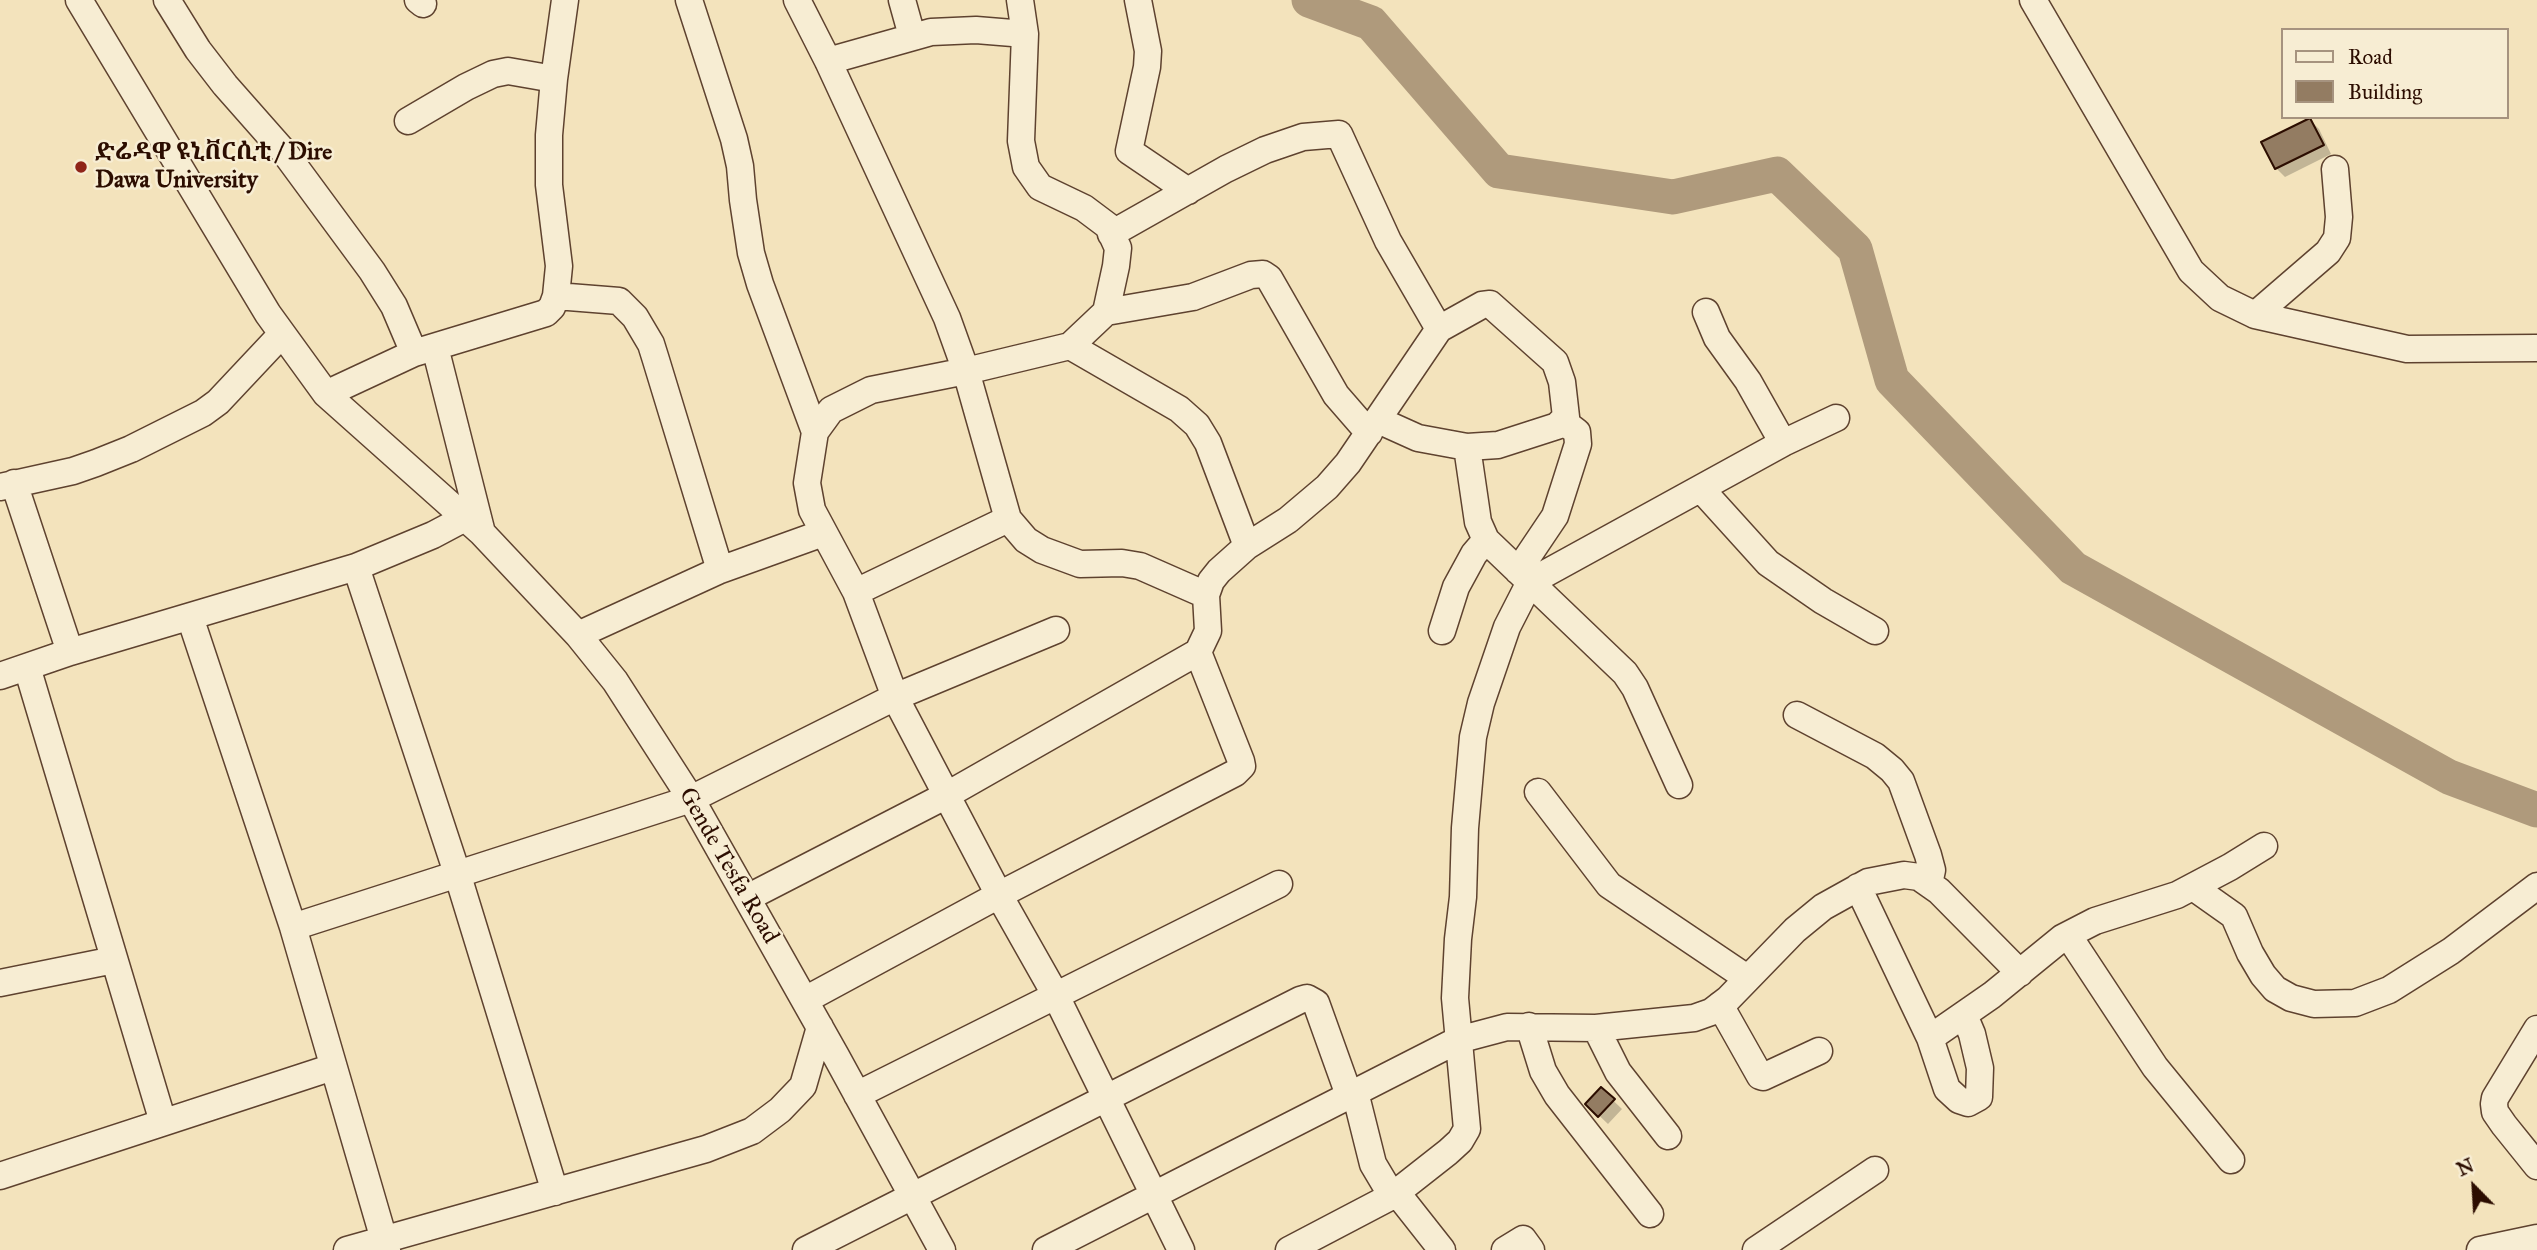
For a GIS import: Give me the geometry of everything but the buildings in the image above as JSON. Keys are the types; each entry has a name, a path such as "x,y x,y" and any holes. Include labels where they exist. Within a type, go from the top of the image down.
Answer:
{"street":[{"name":"Gende Tesfa Road","path":"79,0 281,335 326,394 473,525 578,635 615,681 691,799 942,1250"},
{"path":"0,676 70,652 356,567 433,535 473,525 425,350 372,271 285,153 198,50 167,0"},
{"path":"326,394 425,350 546,313 552,307 559,267 549,185 554,79 565,0"},
{"path":"689,0 734,139 751,253 760,284 815,432"},
{"path":"797,0 943,307 966,371 1008,519 1026,540 1042,550 1080,564 1122,563 1140,566 1206,595"},
{"path":"902,0 912,36"},
{"path":"1020,0 1025,34 1021,141 1026,167 1040,187 1084,208 1108,226 1118,248 1106,312"},
{"path":"1138,0 1148,51 1129,151 1188,191"},
{"path":"2033,0 2190,271 2220,298 2255,315 2407,349 2537,348"},
{"path":"828,61 931,32 976,30 1025,34"},
{"path":"408,121 493,74 508,71 554,79"},
{"path":"1111,234 1226,169 1278,145 1303,137 1339,134 1388,241 1439,329"},
{"path":"2255,315 2328,252 2337,238 2339,217 2335,169"},
{"path":"747,898 947,795 1198,652 1208,631 1206,595 1210,581 1219,570 1247,546 1288,520 1326,487 1348,463 1373,426 1439,329 1482,305 1490,304 1555,362 1562,382 1566,417 1564,422 1557,426 1498,445 1467,447 1373,426 1336,396 1269,278 1263,274 1251,275 1193,297 1106,312 1070,346 871,390 831,410 815,432 807,483 812,510 856,592 895,697 947,795 999,895 1055,994 1181,1250"},
{"path":"556,296 619,300 635,317 651,344 720,570"},
{"path":"1706,312 1717,338 1748,381 1783,443"},
{"path":"70,652 7,485 74,471 96,463 131,449 203,413 218,402 281,335"},
{"path":"1070,346 1168,402 1197,425 1208,443 1247,546"},
{"path":"1524,576 1701,489 1783,443 1836,418"},
{"path":"1289,1250 1394,1195 1448,1152 1460,1141 1467,1129 1455,998 1463,898 1465,828 1474,737 1481,703 1524,576 1555,516 1578,444 1577,432 1564,422"},
{"path":"1467,447 1469,477 1478,522 1486,540 1625,673 1636,688 1679,785"},
{"path":"1701,489 1768,563 1823,601 1875,631"},
{"path":"856,592 1008,519"},
{"path":"578,635 720,570 823,533"},
{"path":"1442,631 1456,587 1474,554 1486,540"},
{"path":"356,567 458,876 555,1192"},
{"path":"190,617 293,927 386,1244"},
{"path":"293,927 691,799 895,697 1056,630"},
{"path":"804,1000 999,895 1213,787 1235,773 1242,766 1198,652"},
{"path":"27,667 163,1122"},
{"path":"1797,715 1875,756 1901,781 1928,855 1932,870 1929,884"},
{"path":"1538,792 1609,886 1747,978"},
{"path":"1930,1038 2068,935 2095,921 2177,895 2264,846"},
{"path":"1046,1250 1458,1040 1495,1028 1596,1028 1694,1018 1711,1012 1804,922 1824,907 1868,882 1904,874 1919,877 2020,973"},
{"path":"857,1095 1279,884"},
{"path":"2193,887 2234,916 2250,953 2275,989 2291,998 2314,1004 2355,1003 2389,990 2451,951 2537,886"},
{"path":"1858,887 1930,1038 1947,1089 1968,1104 1979,1097 1980,1068 1972,1034 1964,1015"},
{"path":"2068,935 2155,1067 2231,1160"},
{"path":"0,983 114,960"},
{"path":"806,1250 1107,1096 1307,998 1316,1003 1352,1094 1373,1164 1394,1195 1442,1250"},
{"path":"1720,1005 1760,1076 1819,1051"},
{"path":"1529,1026 1543,1071 1557,1096 1650,1214"},
{"path":"347,1250 386,1244 706,1149 752,1131 780,1110 803,1086 820,1027"},
{"path":"1596,1028 1618,1072 1668,1136"},
{"path":"2537,1029 2495,1098 2494,1104 2495,1112 2504,1125 2537,1166"},
{"path":"0,1176 333,1067"},
{"path":"1756,1250 1875,1170"},
{"path":"2480,1250 2537,1238"},
{"path":"1505,1250 1523,1239 1531,1250"}],"waterway":[{"path":"1309,0 1371,23 1499,171 1673,197 1777,174 1855,249 1892,380 2073,568 2449,777 2537,810"}],"place":[{"name":"ድሬዳዋ ዩኒቨርሲቲ / Dire Dawa University","path":"81,167"}]}
